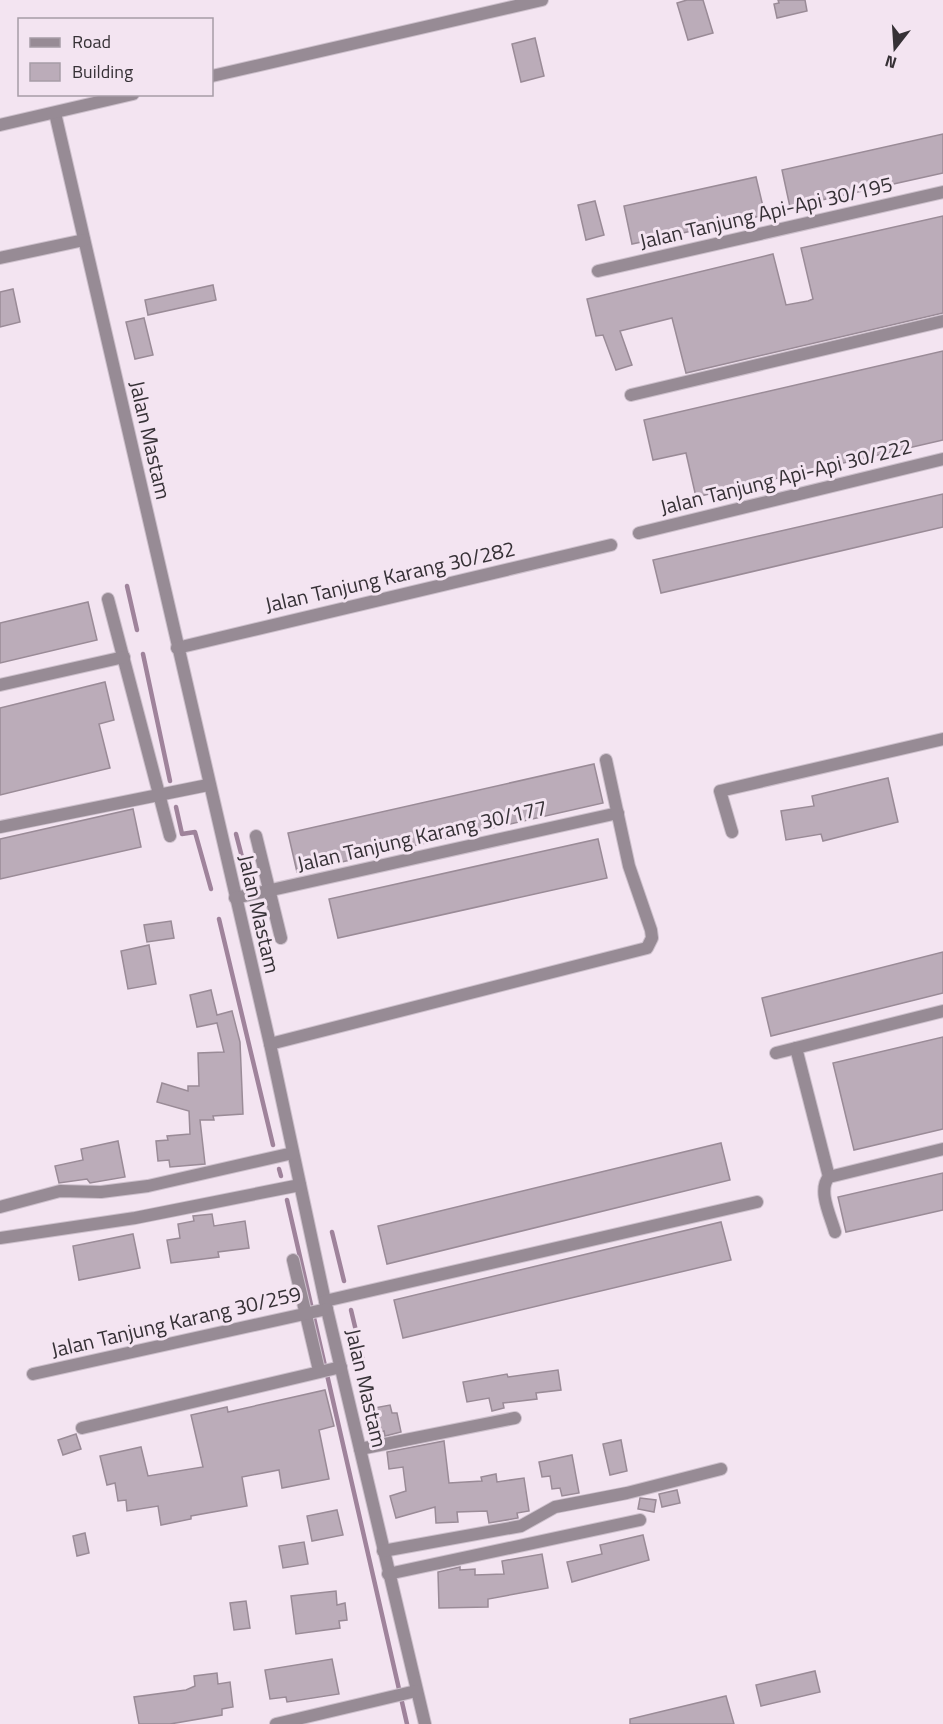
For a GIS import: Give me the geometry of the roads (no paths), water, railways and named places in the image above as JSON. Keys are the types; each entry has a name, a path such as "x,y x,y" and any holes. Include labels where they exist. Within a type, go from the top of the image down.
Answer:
{"street":[{"path":"213,76 542,0"},
{"path":"0,125 124,96"},
{"name":"Jalan Mastam","path":"55,112 234,898 270,1044 339,1368 360,1449 412,1691 425,1724"},
{"name":"Jalan Tanjung Api-Api 30/195","path":"598,272 943,192"},
{"path":"0,258 84,240"},
{"path":"631,395 943,321"},
{"name":"Jalan Tanjung Api-Api 30/222","path":"639,533 943,459"},
{"name":"Jalan Tanjung Karang 30/282","path":"177,648 611,545"},
{"path":"108,599 161,794 170,836"},
{"path":"0,685 124,657"},
{"path":"732,832 720,791 943,739"},
{"path":"270,1044 647,948 652,938 651,930 629,866 606,760"},
{"path":"0,827 208,784"},
{"name":"Jalan Tanjung Karang 30/177","path":"234,898 618,813"},
{"path":"256,836 281,938"},
{"path":"776,1053 943,1011"},
{"path":"796,1048 827,1179 826,1201 835,1232"},
{"path":"827,1179 943,1149"},
{"path":"0,1207 60,1191 101,1192 148,1186 293,1153"},
{"path":"0,1239 135,1218 300,1185"},
{"name":"Jalan Tanjung Karang 30/259","path":"33,1374 305,1313 326,1305 757,1202"},
{"path":"293,1260 316,1370"},
{"path":"82,1428 316,1370 339,1368"},
{"path":"360,1449 515,1418"},
{"path":"383,1551 520,1526 542,1512 555,1508 721,1470"},
{"path":"388,1574 640,1520"},
{"path":"276,1724 412,1691"}],"waterway":[{"path":"127,586 137,630"},
{"path":"143,654 170,781"},
{"path":"176,807 182,834 195,832 211,889"},
{"path":"236,834 248,880"},
{"path":"254,910 265,952"},
{"path":"219,919 273,1145"},
{"path":"279,1169 281,1176"},
{"path":"287,1200 407,1724"},
{"path":"332,1232 344,1281"},
{"path":"351,1310 363,1360"}]}
